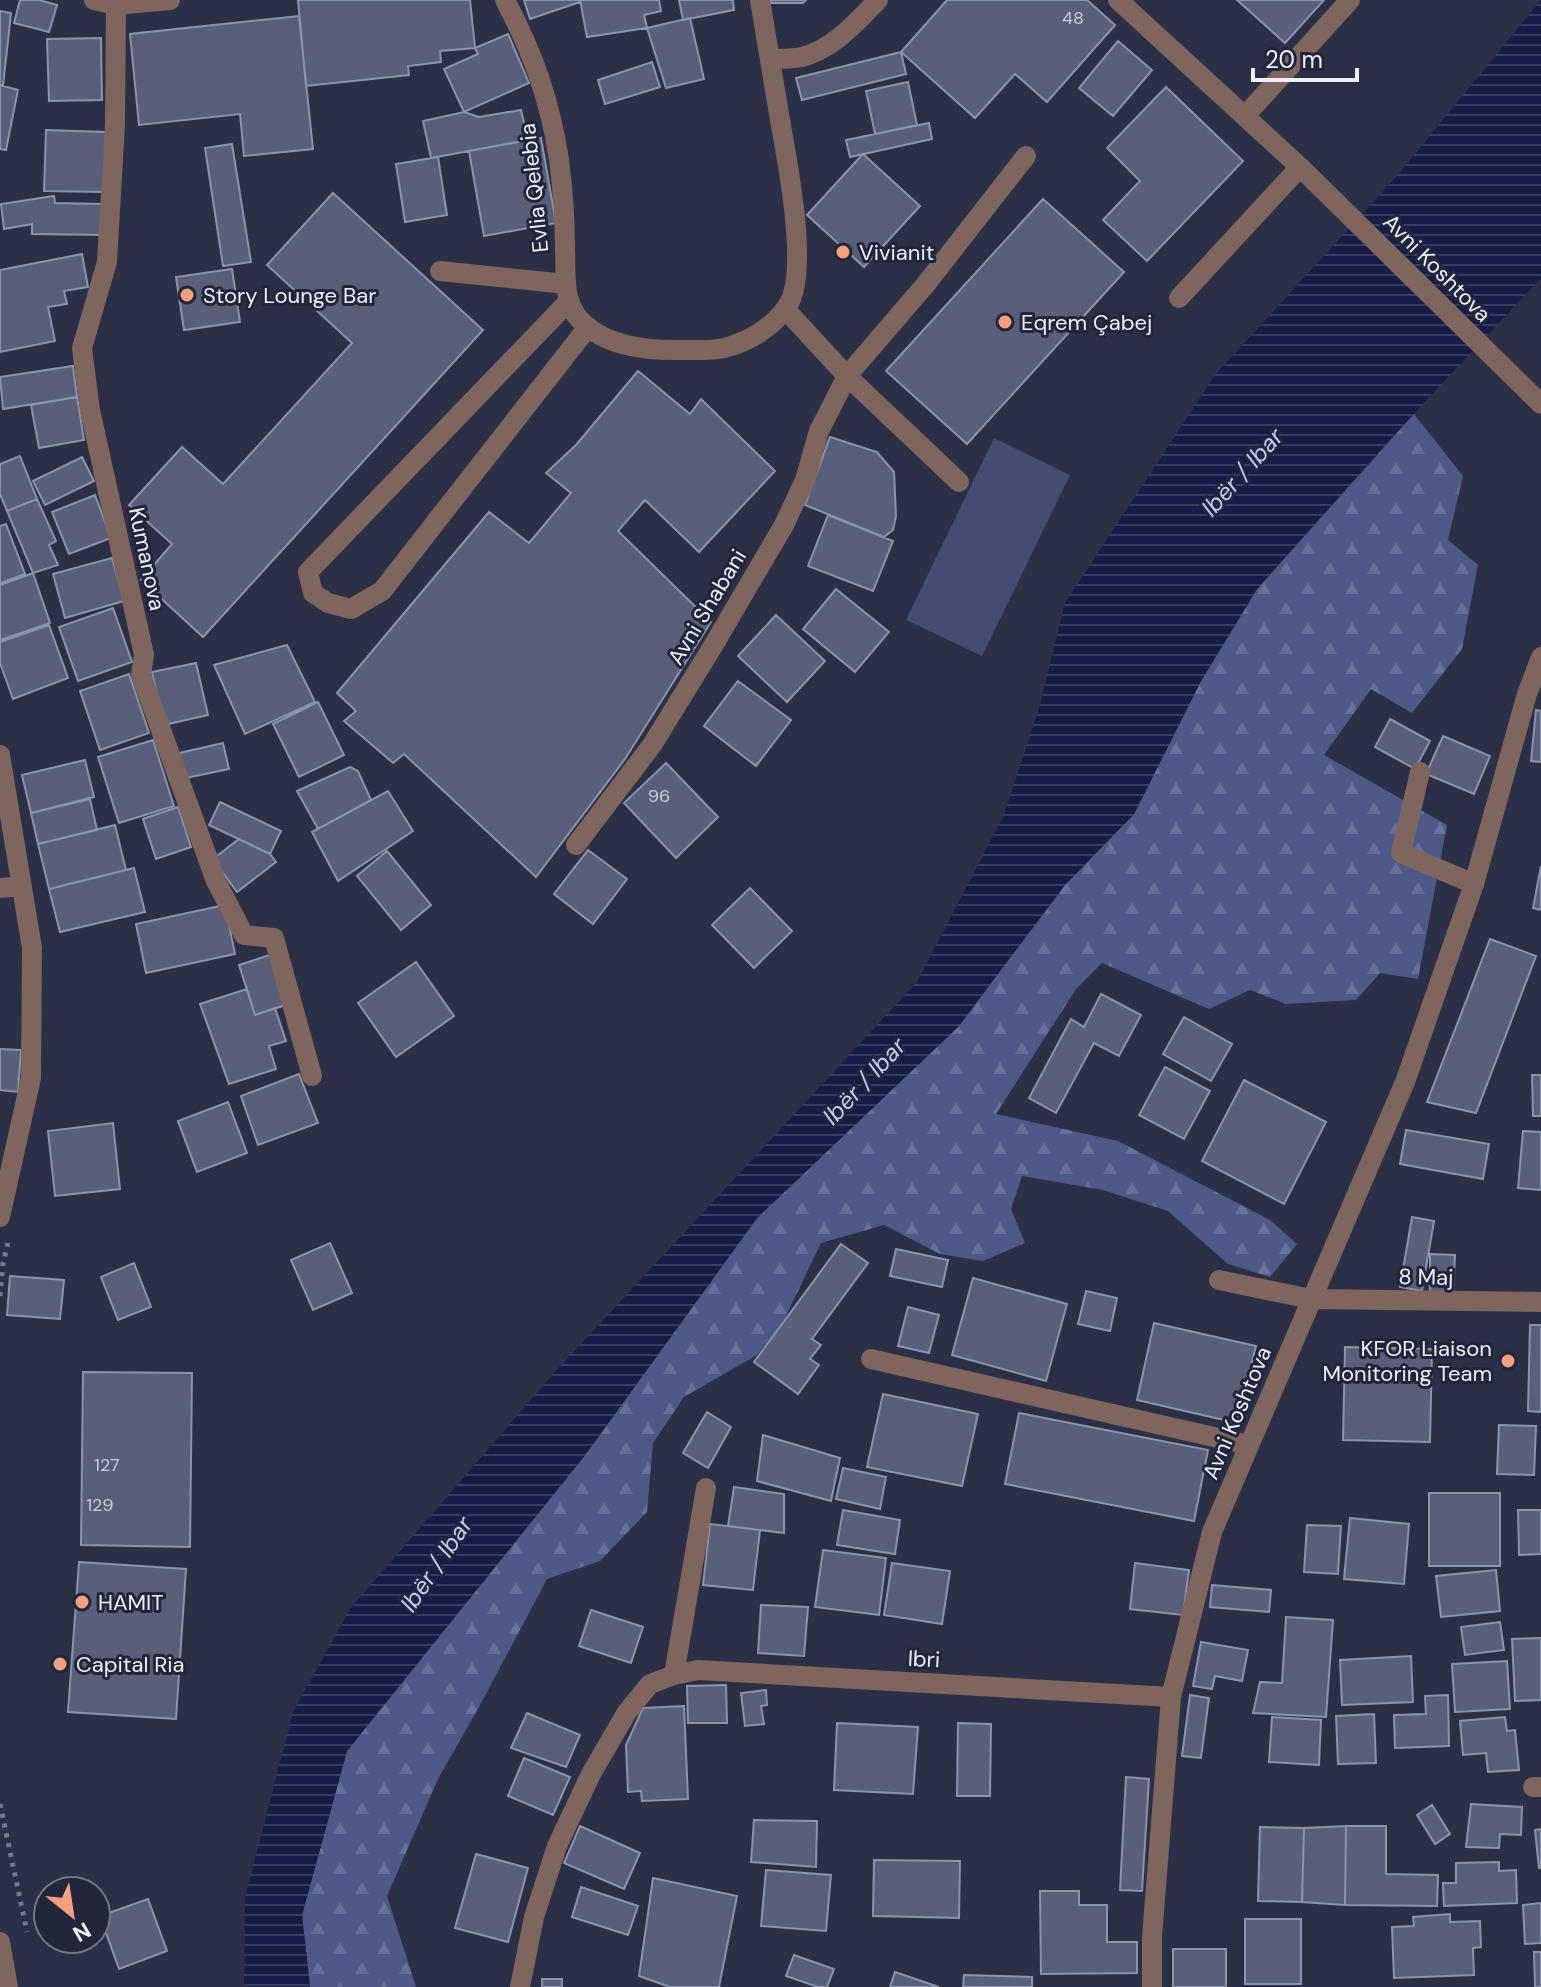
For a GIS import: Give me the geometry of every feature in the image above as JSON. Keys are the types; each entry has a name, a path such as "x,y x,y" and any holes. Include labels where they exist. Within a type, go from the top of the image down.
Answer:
{"street":[{"path":"94,0 116,5 170,0"},
{"name":"Evlia Qelebia","path":"440,271 567,292 562,193 551,117 535,63 505,0"},
{"path":"588,327 382,591 351,609 328,603 313,593 308,572 567,292 576,315 605,338 660,351 722,349 766,329 785,309 793,292 797,253 792,191 760,0"},
{"path":"770,59 800,58 820,51 842,36 878,0"},
{"name":"Avni Koshtova","path":"1118,0 1300,167 1541,404"},
{"path":"1245,116 1350,0"},
{"name":"Kumanova","path":"116,5 115,125 107,262 82,348 90,410 144,655 141,675 216,881 244,935 274,938 312,1076"},
{"name":"Avni Shabani","path":"576,845 652,745 784,525 805,480 819,431 847,376 926,284 1026,156"},
{"path":"1179,298 1300,167"},
{"path":"785,309 847,376 959,482"},
{"name":"Avni Koshtova","path":"1152,1987 1152,1937 1171,1697 1212,1532 1405,1082 1474,884 1534,695 1541,657"},
{"path":"0,755 32,948 31,1078 0,1217"},
{"path":"1420,772 1401,853 1474,884"},
{"path":"0,888 22,886"},
{"name":"8 Maj","path":"1219,1280 1311,1299 1541,1302"},
{"path":"871,1359 1249,1445"},
{"path":"674,1675 706,1488"},
{"name":"Ibri","path":"520,1987 534,1917 557,1846 591,1774 627,1712 650,1684 698,1670 1171,1697"},
{"path":"0,1942 8,1987"}],"path":[{"path":"0,1804 29,1942"}],"green space":[{"path":"1414,414 1463,476 1448,540 1478,565 1462,649 1412,713 1371,689 1324,755 1447,825 1418,979 1380,973 1356,1000 1286,1004 1250,990 1209,1009 1102,963 1076,989 996,1114 1118,1141 1270,1220 1297,1244 1270,1277 1228,1264 1168,1211 1103,1190 1022,1176 1011,1209 1025,1243 983,1261 940,1254 884,1225 821,1243 783,1322 757,1355 684,1397 653,1443 647,1512 600,1561 547,1579 438,1779 387,1896 416,1987 310,1987 302,1915 347,1751 586,1454 757,1218 958,1027 1065,885 1134,814 1201,681 1257,589"}],"shaded area":[{"path":"994,438 1070,475 982,656 906,620"}],"water":[{"name":"Ibër / Ibar","path":"1541,0 1541,278 1392,437 1257,589 1201,681 1134,814 1065,885 958,1027 757,1218 586,1454 347,1751 302,1915 310,1987 244,1987 245,1898 293,1712 350,1609 554,1373 917,982 1004,815 1040,705 1065,603 1215,375 1396,177"}],"building":[{"path":"20,0 39,0 57,5 49,32 14,23"},
{"path":"298,0 470,0 475,48 440,51 441,62 408,66 409,75 306,86"},
{"path":"524,0 580,0 580,2 530,19"},
{"path":"580,0 659,0 661,11 644,15 647,28 587,37"},
{"path":"679,0 733,0 734,10 683,20"},
{"path":"771,0 806,0 803,3 771,3"},
{"path":"947,0 1087,0 1115,25 1047,102 1015,74 975,118 901,52"},
{"path":"1237,0 1324,0 1285,43"},
{"path":"0,11 11,13 3,86 0,85"},
{"path":"299,16 313,149 244,156 240,114 139,125 130,34"},
{"path":"690,18 704,79 666,88 647,28"},
{"path":"508,34 529,83 464,112 444,69 478,54 475,48"},
{"path":"101,38 102,100 49,101 47,39"},
{"path":"1118,41 1152,70 1113,116 1079,88"},
{"path":"901,52 906,74 802,100 796,78"},
{"path":"652,62 660,87 605,104 598,80"},
{"path":"908,82 917,125 875,134 866,91"},
{"path":"0,85 18,90 6,150 0,149"},
{"path":"1166,87 1243,161 1147,261 1103,220 1140,181 1107,148"},
{"path":"521,110 528,140 431,158 423,121 464,112 479,117"},
{"path":"929,123 932,139 850,157 846,140"},
{"path":"46,130 106,132 104,192 44,191"},
{"path":"541,138 556,223 484,236 469,151"},
{"path":"232,144 251,262 223,266 205,148"},
{"path":"863,154 920,206 864,267 807,215"},
{"path":"438,157 447,215 405,222 396,164"},
{"path":"333,193 483,330 203,637 141,580 172,544 129,505 182,447 223,484 352,343 267,265"},
{"path":"54,196 55,203 104,204 103,235 32,234 32,224 4,229 1,204"},
{"name":"Eqrem Çabej","path":"1043,199 1124,272 967,444 886,371"},
{"path":"82,254 88,287 64,291 67,304 48,307 55,341 0,352 0,270"},
{"path":"232,269 240,322 184,330 176,277"},
{"path":"73,366 77,397 3,409 0,377"},
{"path":"638,371 690,414 701,399 775,471 699,552 645,500 618,531 711,622 625,759 536,877 404,754 393,763 344,721 356,711 337,693 489,512 529,543 571,493 546,473 576,445"},
{"path":"77,397 84,440 39,448 31,405"},
{"path":"830,437 877,452 894,472 896,516 893,530 884,537 805,505"},
{"path":"20,456 37,499 7,511 0,494 0,464"},
{"path":"82,457 94,481 45,505 33,481"},
{"path":"95,495 111,538 69,554 52,512"},
{"path":"37,499 56,541 49,545 58,565 33,573 7,511"},
{"path":"828,515 893,541 873,591 808,566"},
{"path":"6,524 25,574 0,583 0,526"},
{"path":"112,558 124,601 65,618 53,574"},
{"path":"33,573 50,623 0,640 0,585"},
{"path":"836,589 889,632 855,672 803,629"},
{"path":"113,608 132,662 78,681 59,627"},
{"path":"776,615 825,661 787,702 738,656"},
{"path":"49,625 68,678 13,699 0,663 0,642"},
{"path":"287,645 315,702 245,734 214,665"},
{"path":"196,663 208,715 164,725 152,672"},
{"path":"129,674 149,733 100,750 80,691"},
{"path":"738,681 791,720 756,766 704,726"},
{"path":"318,702 344,755 299,777 273,724"},
{"path":"1536,710 1541,711 1541,762 1531,761"},
{"path":"1390,719 1430,741 1415,769 1375,747"},
{"path":"1443,736 1490,756 1474,794 1426,774"},
{"path":"153,740 174,806 119,823 98,757"},
{"path":"223,743 229,769 181,779 175,754"},
{"path":"85,760 94,797 31,813 22,775"},
{"path":"666,763 718,817 676,858 624,803"},
{"path":"350,767 358,771 371,800 318,829 297,791"},
{"path":"388,791 413,831 338,881 312,832"},
{"path":"90,799 97,830 38,844 31,813"},
{"path":"220,802 281,831 270,854 209,825"},
{"path":"178,807 191,847 156,859 143,819"},
{"path":"115,825 126,870 49,889 38,844"},
{"path":"239,839 270,854 276,862 237,892 213,859"},
{"path":"588,850 627,879 593,924 554,894"},
{"path":"387,851 431,905 401,930 357,876"},
{"path":"1541,866 1541,910 1533,908"},
{"path":"134,868 145,912 60,932 49,889"},
{"path":"750,888 792,931 754,968 712,925"},
{"path":"225,905 235,954 146,973 136,924"},
{"path":"1490,939 1536,956 1476,1113 1427,1102"},
{"path":"276,953 292,1003 255,1015 239,965"},
{"path":"416,962 454,1016 396,1057 358,1003"},
{"path":"247,989 255,1015 275,1008 286,1041 269,1046 276,1069 229,1084 200,1004"},
{"path":"1101,994 1141,1015 1119,1056 1094,1043 1056,1113 1029,1098 1071,1019 1084,1027"},
{"path":"1184,1017 1232,1044 1211,1081 1163,1054"},
{"path":"0,1049 21,1050 18,1092 0,1090"},
{"path":"1165,1067 1210,1091 1184,1139 1139,1115"},
{"path":"299,1074 318,1123 258,1145 241,1096"},
{"path":"1532,1075 1541,1075 1541,1116 1533,1116"},
{"path":"1244,1080 1326,1122 1284,1204 1202,1161"},
{"path":"228,1102 247,1153 197,1172 178,1121"},
{"path":"113,1123 120,1189 55,1196 48,1131"},
{"path":"1406,1130 1489,1144 1483,1179 1400,1164"},
{"path":"1523,1131 1541,1132 1541,1190 1518,1188"},
{"path":"1412,1217 1434,1221 1422,1291 1400,1287"},
{"path":"330,1243 352,1293 313,1310 291,1260"},
{"path":"841,1244 868,1263 812,1339 821,1345 810,1359 819,1365 798,1394 754,1362"},
{"path":"896,1249 948,1260 942,1287 890,1276"},
{"path":"1430,1254 1455,1255 1453,1294 1430,1294"},
{"path":"134,1263 151,1307 118,1320 101,1277"},
{"path":"10,1276 64,1280 60,1319 7,1315"},
{"path":"973,1278 1067,1304 1046,1381 952,1355"},
{"path":"1086,1291 1117,1298 1110,1331 1078,1324"},
{"path":"908,1307 939,1315 929,1353 898,1346"},
{"path":"1154,1323 1256,1346 1237,1423 1137,1400"},
{"path":"1530,1325 1541,1325 1541,1412 1528,1411"},
{"path":"1345,1347 1432,1349 1430,1442 1343,1440"},
{"path":"83,1372 192,1373 190,1547 81,1545"},
{"path":"883,1394 978,1414 962,1486 867,1467"},
{"path":"707,1412 731,1427 708,1468 683,1453"},
{"path":"1019,1413 1208,1450 1194,1521 1005,1484"},
{"path":"1499,1425 1536,1426 1534,1475 1497,1474"},
{"path":"763,1435 840,1458 831,1501 757,1481"},
{"path":"843,1468 886,1477 880,1509 836,1499"},
{"path":"734,1487 784,1494 784,1533 728,1526"},
{"path":"1429,1493 1500,1493 1500,1566 1429,1566"},
{"path":"843,1510 900,1520 895,1554 837,1545"},
{"path":"1518,1510 1541,1510 1541,1554 1519,1555"},
{"path":"1350,1518 1409,1524 1404,1584 1344,1579"},
{"path":"710,1524 760,1530 753,1590 703,1585"},
{"path":"1307,1525 1341,1526 1338,1574 1304,1572"},
{"path":"823,1550 886,1558 879,1615 815,1607"},
{"path":"79,1562 186,1569 176,1719 68,1712"},
{"path":"892,1563 950,1571 942,1624 884,1615"},
{"path":"1135,1563 1189,1570 1183,1615 1130,1609"},
{"path":"1496,1570 1500,1611 1441,1617 1436,1576"},
{"path":"1212,1585 1271,1590 1269,1612 1210,1607"},
{"path":"761,1605 808,1607 804,1656 758,1653"},
{"path":"591,1610 643,1627 631,1663 579,1646"},
{"path":"1286,1617 1333,1620 1326,1717 1253,1713 1260,1682 1282,1683"},
{"path":"1500,1622 1504,1650 1465,1655 1461,1627"},
{"path":"1541,1638 1541,1700 1515,1701 1512,1639"},
{"path":"1201,1642 1248,1650 1242,1681 1215,1676 1212,1689 1193,1686"},
{"path":"1411,1656 1413,1702 1342,1705 1340,1660"},
{"path":"1507,1661 1510,1709 1455,1712 1452,1664"},
{"path":"726,1685 727,1723 688,1723 687,1686"},
{"path":"766,1690 767,1705 761,1706 764,1724 745,1726 741,1693"},
{"path":"1190,1695 1209,1698 1201,1758 1182,1756"},
{"path":"1448,1695 1449,1746 1395,1748 1394,1715 1426,1714 1425,1696"},
{"path":"684,1706 688,1799 642,1801 641,1791 628,1792 626,1745 643,1708"},
{"path":"527,1713 580,1735 566,1767 511,1748"},
{"path":"1374,1714 1376,1763 1338,1764 1336,1716"},
{"path":"1272,1717 1321,1720 1319,1765 1269,1762"},
{"path":"1505,1717 1507,1731 1515,1730 1519,1770 1488,1772 1486,1753 1463,1755 1460,1721"},
{"path":"837,1723 918,1727 913,1794 834,1790"},
{"path":"958,1723 991,1724 990,1796 957,1796"},
{"path":"524,1758 570,1777 553,1815 508,1796"},
{"path":"1126,1777 1149,1779 1142,1891 1120,1890"},
{"path":"1471,1804 1522,1807 1521,1835 1500,1834 1499,1848 1466,1847"},
{"path":"1432,1805 1450,1834 1435,1844 1417,1815"},
{"path":"754,1820 817,1821 816,1867 751,1862"},
{"path":"580,1826 640,1853 624,1889 564,1863"},
{"path":"1346,1826 1345,1905 1302,1902 1304,1828"},
{"path":"1346,1826 1386,1826 1386,1874 1438,1875 1437,1906 1345,1905"},
{"path":"1260,1827 1304,1828 1302,1902 1258,1901"},
{"path":"1541,1829 1541,1868 1539,1868 1535,1830"},
{"path":"476,1854 528,1868 508,1942 455,1928"},
{"path":"874,1860 960,1861 959,1918 873,1916"},
{"path":"1499,1862 1499,1871 1516,1870 1517,1903 1444,1906 1443,1883 1456,1883 1456,1863"},
{"path":"766,1870 831,1875 826,1931 761,1926"},
{"path":"653,1878 737,1896 719,1987 670,1987 639,1976"},
{"path":"581,1887 638,1906 628,1935 572,1917"},
{"path":"1040,1891 1079,1891 1079,1905 1107,1905 1107,1942 1137,1942 1137,1973 1041,1974"},
{"path":"148,1899 167,1951 119,1969 112,1949 112,1912"},
{"path":"1541,1903 1541,1943 1525,1944 1523,1905"},
{"path":"1450,1914 1450,1922 1480,1921 1481,1947 1473,1948 1474,1975 1394,1978 1392,1927 1414,1926 1413,1917"},
{"path":"1245,1919 1301,1919 1301,1984 1245,1984"},
{"path":"1173,1949 1226,1949 1226,1987 1173,1987"},
{"path":"1534,1952 1541,1952 1541,1987 1535,1987"},
{"path":"794,1955 834,1969 827,1987 786,1976"},
{"path":"895,1972 939,1987 890,1987"},
{"path":"964,1975 1032,1977 1032,1987 963,1987"},
{"path":"542,1979 562,1979 562,1987 542,1987"}],"place":[{"name":"Vivianit","path":"843,252"},
{"name":"Story Lounge Bar","path":"187,295"},
{"name":"Eqrem Çabej","path":"1005,322"},
{"name":"KFOR Liaison Monitoring Team","path":"1508,1361"},
{"name":"HAMIT","path":"82,1602"},
{"name":"Capital Ria","path":"60,1664"}]}
